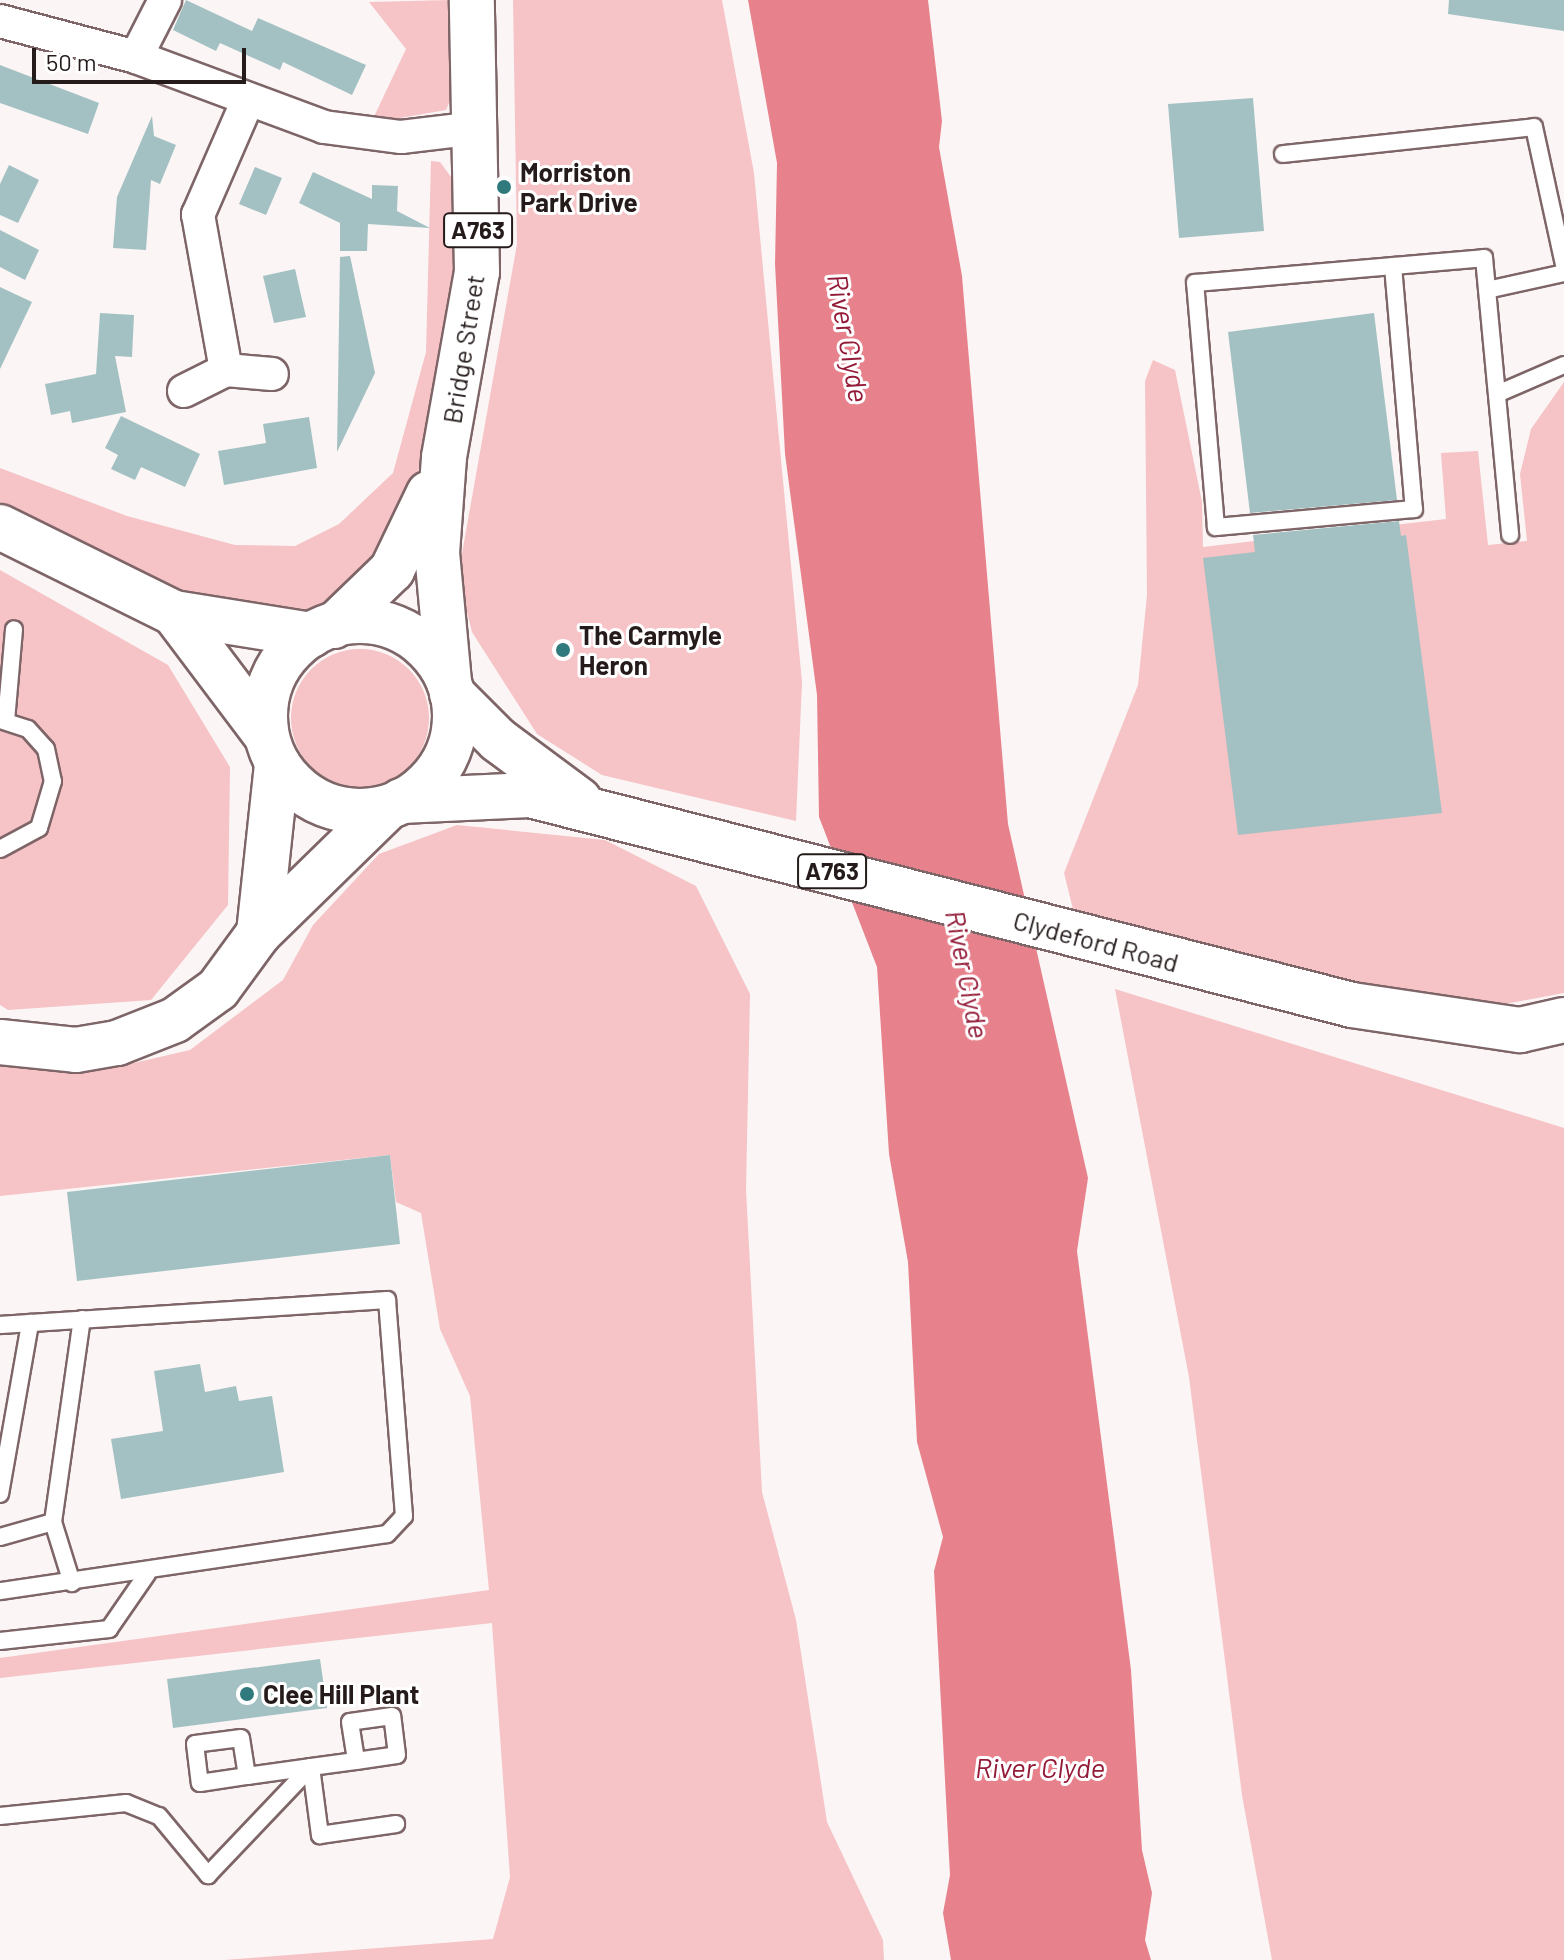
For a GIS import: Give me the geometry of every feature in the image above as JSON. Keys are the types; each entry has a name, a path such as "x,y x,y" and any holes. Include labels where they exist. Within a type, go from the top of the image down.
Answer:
{"main road":[{"name":"Bridge Street","path":"451,688 437,553 444,457 477,272 472,0"},
{"name":"Bridge Street","path":"322,630 392,570 444,457"},
{"path":"0,527 174,613 322,630 381,623 409,634 433,654 451,688 452,743 438,772 394,804 259,933 218,989 175,1020 117,1043 76,1050 0,1042"},
{"path":"174,613 297,789 325,805 356,812 394,804"},
{"path":"259,933 272,750 265,703 275,673 322,630"},
{"name":"Clydeford Road","path":"451,688 498,740 588,806"},
{"name":"Clydeford Road","path":"394,804 492,793 588,806 1075,936 1352,1005 1520,1030 1564,1020"}],"street":[{"path":"136,57 165,0"},
{"path":"0,21 136,57 324,127 385,135 476,128"},
{"path":"226,370 198,215 248,100"},
{"path":"184,391 226,370 272,374"}],"lane":[{"path":"1283,154 1534,127 1564,265"},
{"path":"1393,266 1414,509 1216,527 1195,283 1484,258 1510,535"},
{"path":"1487,290 1564,273"},
{"path":"1497,394 1564,365"},
{"path":"0,849 39,828 53,781 46,749 28,729 3,720 14,629"},
{"path":"0,1325 387,1300 404,1516 387,1534 147,1574 0,1591"},
{"path":"72,1583 53,1522 82,1319"},
{"path":"0,1494 30,1323"},
{"path":"0,1537 53,1522"},
{"path":"0,1641 109,1629 147,1574"},
{"path":"247,1776 356,1761"},
{"path":"0,1816 126,1803 159,1816 208,1875 311,1767"},
{"path":"311,1767 320,1835 396,1824"}],"shaded area":[{"path":"450,0 457,85 446,110 371,123 406,49 369,2"},
{"path":"513,0 722,0 754,173 802,682 796,821 602,775 537,734 472,632 458,576 517,244"},
{"path":"431,161 440,162 451,177 454,312 425,450 396,539 326,611 218,611 0,506 0,468 127,516 235,545 295,546 339,524 393,473 426,352"},
{"path":"1153,360 1175,370 1202,502 1203,547 1446,519 1441,453 1478,451 1488,545 1527,541 1520,474 1531,429 1564,382 1564,993 1473,1010 1378,1000 1075,917 1064,873 1138,685 1147,595 1145,381"},
{"path":"0,570 168,665 230,767 228,905 151,1000 8,1010 0,1005"},
{"path":"360,649 387,654 409,669 424,691 429,718 424,745 409,767 387,782 360,787 333,782 311,767 296,745 291,718 296,691 311,669 333,654"},
{"path":"457,825 605,840 696,886 750,994 746,1190 762,1492 796,1620 827,1822 883,1940 884,1960 224,1960 493,1939 510,1877 492,1623 0,1678 0,1658 489,1590 470,1396 440,1329 421,1213 396,1202 390,1155 0,1196 0,1063 112,1068 190,1050 283,980 313,925 379,854"},
{"path":"1115,989 1564,1128 1564,1960 1272,1960 1242,1795 1189,1377"}],"water":[{"name":"River Clyde","path":"748,0 928,0 942,121 939,147 962,276 1008,824 1088,1178 1077,1251 1131,1670 1142,1850 1152,1893 1145,1940 1151,1960 951,1960 943,1913 950,1875 934,1571 943,1537 917,1442 908,1262 889,1154 877,967 819,817 817,695 785,454 775,264 777,163"}],"building":[{"path":"186,0 252,31 258,18 366,65 352,95 283,62 280,70 220,43 216,51 173,30"},
{"path":"1449,0 1564,0 1564,31 1448,14"},
{"path":"0,65 99,103 88,134 0,103"},
{"path":"1253,98 1264,231 1179,238 1168,104"},
{"path":"152,116 154,136 176,145 160,184 151,180 146,250 113,248 117,197"},
{"path":"9,165 39,180 18,223 0,215 0,184"},
{"path":"255,167 282,178 266,215 239,204"},
{"path":"313,172 372,199 372,185 398,186 397,211 430,228 368,224 367,251 340,251 340,223 299,203"},
{"path":"0,230 39,250 25,280 0,267"},
{"path":"350,256 375,373 337,452 340,257"},
{"path":"295,269 306,317 274,323 263,276"},
{"path":"0,287 32,302 0,369"},
{"path":"100,313 134,315 132,357 115,356 126,412 72,423 70,411 51,415 45,384 96,374"},
{"path":"1374,313 1397,500 1250,513 1228,332"},
{"path":"121,416 200,454 185,487 141,467 135,480 111,469 118,455 105,448"},
{"path":"309,417 317,468 224,485 218,451 266,443 263,424"},
{"path":"1399,521 1401,536 1406,535 1442,813 1238,835 1203,558 1255,552 1253,535"},
{"path":"390,1155 400,1244 77,1281 67,1192"},
{"path":"200,1364 205,1392 236,1386 239,1401 272,1396 284,1472 121,1499 111,1439 163,1431 154,1371"},
{"name":"Clee Hill Plant","path":"320,1659 327,1708 173,1728 167,1679"}],"place":[{"name":"Morriston Park Drive","path":"504,187"},
{"name":"The Carmyle Heron","path":"563,650"},
{"name":"Clee Hill Plant","path":"247,1694"}]}
